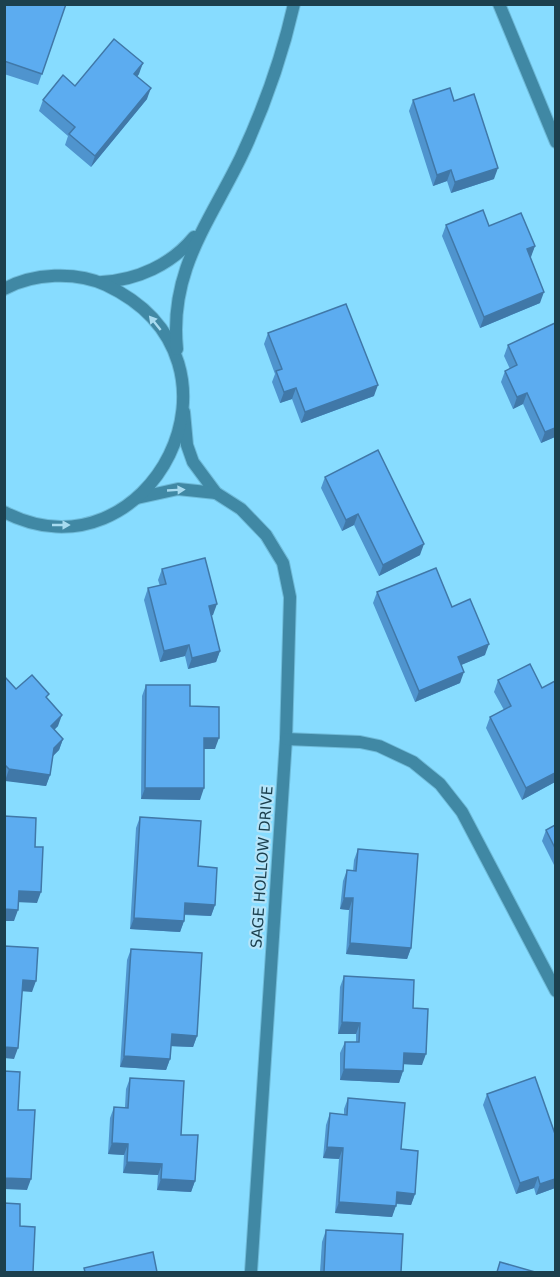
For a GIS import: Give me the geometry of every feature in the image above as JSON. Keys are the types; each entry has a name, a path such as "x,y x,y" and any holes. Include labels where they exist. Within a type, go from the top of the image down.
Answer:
{"street":[{"path":"101,283 132,278 162,265 192,240 204,225 224,191 257,120 283,46 294,4"},
{"path":"499,4 555,142"},
{"name":"SAGE HOLLOW DRIVE","path":"204,225 191,250 180,286 175,334 187,445 203,478 216,493 241,509 266,535 283,563 288,580 291,615 286,739 251,1272"},
{"path":"7,287 55,276 78,277 101,283 140,306 169,341 178,362"},
{"path":"4,512 33,522 77,524 98,519 137,498 165,467 174,448 184,408"},
{"name":"SAGE HOLLOW DRIVE","path":"137,498 178,489 216,493"},
{"path":"286,739 360,742 379,746 413,762 441,784 462,812 555,991"}],"building":[{"path":"4,4 66,4 42,74 4,61"},
{"path":"114,39 143,63 134,74 151,88 95,156 69,134 75,127 43,100 63,75 75,86"},
{"path":"450,88 454,101 474,94 498,168 455,182 451,170 437,175 413,100"},
{"path":"483,210 489,226 521,213 535,246 527,249 544,292 484,317 446,225"},
{"path":"346,304 378,385 305,412 296,388 284,392 276,371 282,369 268,333"},
{"path":"555,323 555,428 545,432 527,393 517,397 505,371 517,365 508,345"},
{"path":"378,450 424,544 383,565 358,514 346,520 325,477"},
{"path":"205,558 217,604 209,606 220,651 192,658 189,645 164,651 148,588 166,584 162,569"},
{"path":"436,568 452,607 470,599 489,644 458,657 464,672 419,691 377,592"},
{"path":"530,664 542,688 555,681 555,773 526,788 490,717 511,706 498,680"},
{"path":"32,675 49,694 46,697 62,715 51,726 63,739 54,748 50,775 9,769 4,764 4,676 16,689"},
{"path":"146,685 190,685 190,706 219,707 219,738 204,738 204,788 145,788"},
{"path":"4,816 36,818 35,847 43,847 41,892 19,891 18,910 4,909"},
{"path":"140,817 201,821 198,866 217,868 215,905 185,903 184,921 134,918"},
{"path":"555,825 555,848 546,830"},
{"path":"358,849 418,854 411,948 350,943 353,898 344,898 347,870 356,871"},
{"path":"4,946 38,948 36,981 23,980 18,1048 4,1047"},
{"path":"131,949 202,953 197,1036 172,1034 170,1059 124,1056"},
{"path":"344,976 414,980 413,1008 428,1009 426,1054 404,1053 403,1071 344,1069 345,1042 359,1042 360,1023 342,1022"},
{"path":"4,1071 20,1072 18,1110 35,1110 31,1179 4,1178"},
{"path":"535,1077 555,1134 555,1179 540,1184 538,1177 520,1183 487,1094"},
{"path":"130,1078 184,1081 181,1135 198,1135 195,1181 161,1179 162,1164 127,1162 128,1144 112,1143 114,1107 128,1108"},
{"path":"348,1098 405,1103 401,1149 418,1151 415,1194 397,1192 396,1206 339,1202 343,1148 327,1147 330,1113 347,1115"},
{"path":"4,1203 20,1204 20,1226 35,1227 33,1272 4,1272"},
{"path":"326,1230 403,1234 401,1272 324,1272"},
{"path":"153,1252 157,1272 85,1272 84,1268"},
{"path":"500,1262 535,1272 497,1272"}]}
